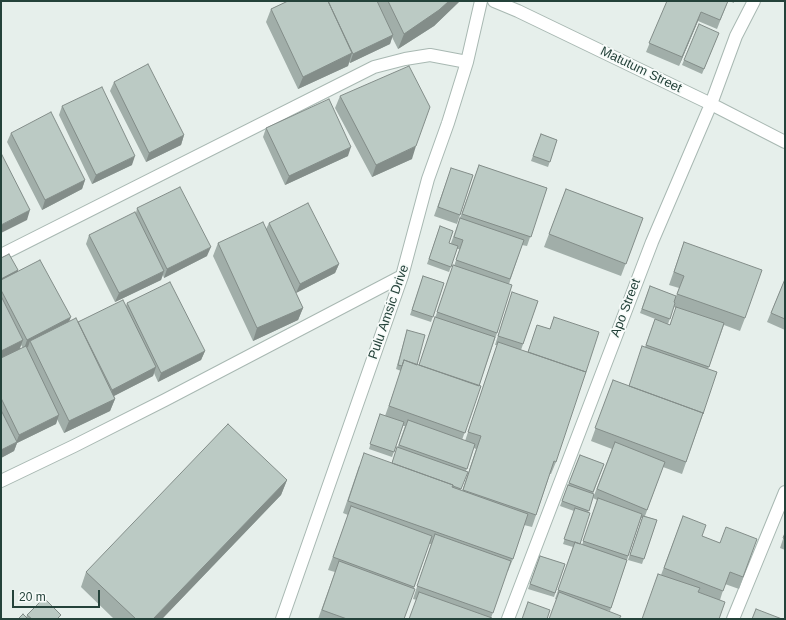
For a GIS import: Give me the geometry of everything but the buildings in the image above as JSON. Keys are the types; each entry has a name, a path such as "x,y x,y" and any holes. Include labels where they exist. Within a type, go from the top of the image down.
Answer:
{"street":[{"name":"Pulu Amsic Drive","path":"282,619 402,276 428,179 448,123 467,62 481,1"},
{"name":"Matutum Street","path":"494,1 526,14 712,104 785,142"},
{"name":"Apo Street","path":"508,619 652,242 712,104 736,36 754,1"},
{"path":"1,254 374,67 405,59 430,55 467,62"},
{"path":"1,481 74,446 402,276"},
{"path":"733,619 785,492"}]}
